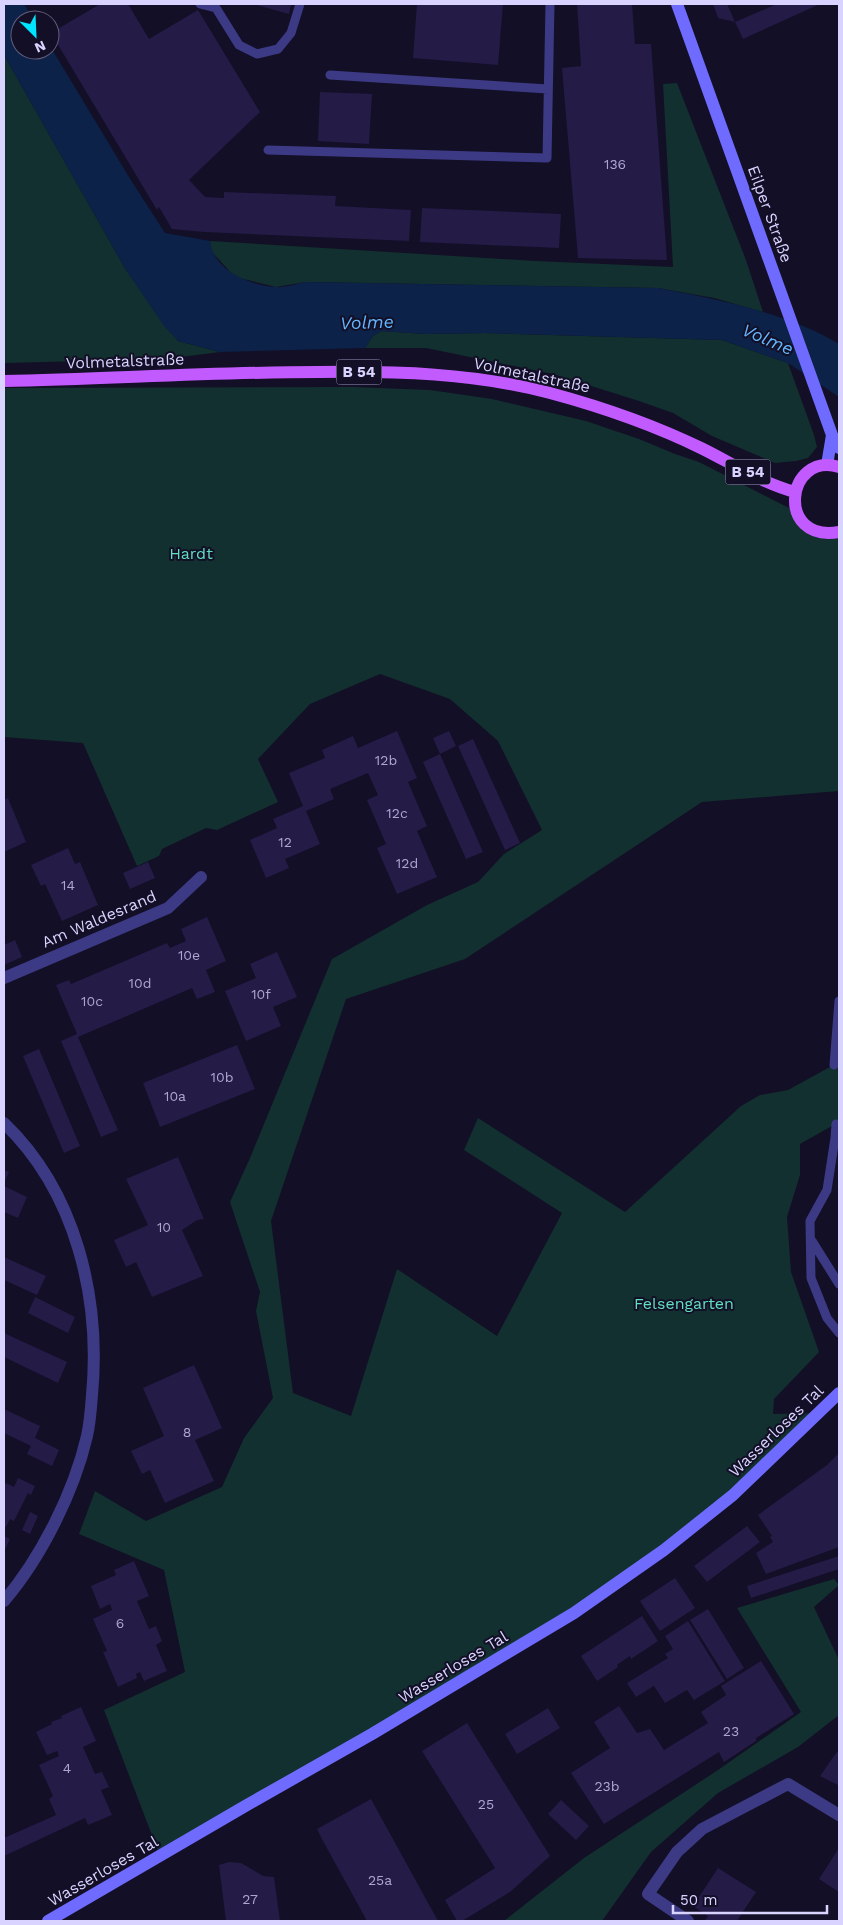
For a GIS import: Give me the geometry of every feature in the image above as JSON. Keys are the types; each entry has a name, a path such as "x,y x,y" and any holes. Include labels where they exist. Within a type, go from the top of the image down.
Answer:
{"main road":[{"name":"Eilper Straße","path":"677,4 832,435 839,448"},
{"name":"Volmetalstraße","path":"4,381 293,372 408,372 484,378 548,392 603,408 644,423 702,449 778,487 795,492"},
{"name":"Eilper Straße","path":"832,435 833,466"},
{"path":"833,466 815,468 806,474 795,492 796,511 810,529 828,534 839,532"},
{"name":"Wasserloses Tal","path":"48,1921 372,1734 574,1613 664,1550 733,1495 839,1393"}],"street":[{"name":"Am Waldesrand","path":"4,978 168,908 200,877"},
{"path":"4,1123 15,1134 57,1193 80,1251 91,1305 95,1366 87,1437 69,1491 52,1530 29,1567 4,1601"},
{"path":"688,1921 648,1894 677,1852 702,1829 788,1784 839,1815"}],"lane":[{"path":"200,4 216,8 239,45 257,54 278,49 291,33 300,4"},
{"path":"268,150 547,158 550,4"},
{"path":"330,75 548,89"},
{"path":"834,1065 839,1001"},
{"path":"836,1124 827,1190 810,1221 812,1240 811,1278 827,1318 839,1333"},
{"path":"812,1240 839,1284"}],"green space":[{"path":"4,55 126,270 178,341 220,352 165,359 4,363"},
{"path":"677,83 746,260 763,312 714,298 658,288 306,282 276,287 235,277 211,251 210,241 535,261 673,267 663,84"},
{"path":"381,331 426,334 485,333 722,340 788,363 817,447 808,458 775,463 712,436 673,413 553,374 426,348 365,348 373,336"},
{"path":"354,387 430,390 492,399 586,421 699,462 795,511 839,539 839,791 702,802 465,959 346,999 271,1221 293,1393 351,1416 397,1269 497,1336 562,1213 464,1150 478,1118 625,1212 741,1106 760,1095 788,1090 839,1062 839,1122 800,1144 800,1175 787,1217 791,1272 819,1352 774,1399 773,1414 820,1413 733,1495 574,1613 160,1856 104,1710 185,1672 164,1570 79,1534 95,1491 146,1521 222,1487 244,1438 273,1398 256,1311 260,1292 230,1202 332,959 427,905 478,882 504,854 542,830 498,741 450,699 380,674 310,704 258,759 278,802 217,830 206,828 162,849 159,856 137,866 83,743 4,737 4,388"},
{"path":"834,1579 839,1585 814,1607 839,1660 839,1715 798,1747 718,1793 651,1852 602,1921 504,1921 584,1858 718,1770 801,1712 737,1608"}],"water":[{"name":"Volme","path":"4,4 24,4 28,10 10,10 10,60 58,60 165,233 210,241 218,260 225,268 244,279 265,286 279,287 306,282 658,288 681,292 751,308 798,324 839,344 839,397 788,363 722,340 485,333 426,334 381,331 373,336 365,348 220,352 178,341 164,326 126,270 4,55"}],"building":[{"path":"100,4 128,4 149,39 198,10 260,112 189,180 205,197 224,198 224,192 336,196 335,206 411,210 409,241 172,229 159,207 157,210 60,48 60,28"},
{"path":"253,4 291,4 289,14"},
{"path":"417,4 503,4 498,65 413,58"},
{"path":"577,4 632,4 635,44 651,44 667,260 578,258 562,68 581,66"},
{"path":"713,4 727,4 735,22 718,18"},
{"path":"777,4 820,4 743,39 735,22"},
{"path":"320,92 372,94 369,144 318,141"},
{"path":"422,208 561,214 559,248 420,242"},
{"path":"397,731 417,778 408,782 427,826 417,831 437,877 397,894 377,848 386,844 367,800 378,795 368,773 330,789 334,799 306,811 320,844 285,859 289,868 266,878 250,840 277,828 273,819 303,806 289,773 325,758 322,750 353,736 358,748"},
{"path":"449,731 456,746 440,754 433,738"},
{"path":"473,739 520,843 505,850 458,746"},
{"path":"440,754 483,852 466,859 423,762"},
{"path":"8,798 26,842 4,852 4,800"},
{"path":"68,848 75,864 80,862 98,905 62,921 45,884 41,886 31,865"},
{"path":"148,862 155,878 130,889 123,873"},
{"path":"207,917 226,961 206,970 215,992 197,999 192,988 78,1037 118,1130 101,1137 61,1041 77,1034 56,985 69,980 71,984 167,943 170,948 186,941 181,929"},
{"path":"15,940 22,957 4,965 4,945"},
{"path":"277,952 297,997 273,1007 281,1026 246,1041 225,991 256,978 250,964"},
{"path":"237,1045 255,1089 160,1127 143,1083"},
{"path":"39,1049 80,1146 64,1153 23,1056"},
{"path":"178,1157 204,1219 197,1220 182,1230 203,1276 152,1297 136,1262 126,1267 114,1240 148,1225 126,1179"},
{"path":"4,1170 9,1172 4,1183"},
{"path":"4,1186 27,1197 18,1218 4,1212"},
{"path":"4,1257 46,1276 37,1295 4,1280"},
{"path":"35,1297 75,1317 68,1333 28,1313"},
{"path":"4,1333 67,1362 58,1383 4,1357"},
{"path":"194,1365 222,1428 195,1440 214,1481 165,1503 150,1470 142,1474 131,1451 164,1436 143,1388"},
{"path":"4,1409 40,1426 35,1438 59,1450 52,1466 27,1454 31,1446 4,1433"},
{"path":"839,1453 839,1547 766,1574 756,1553 773,1542 770,1537 772,1536 758,1515 827,1465"},
{"path":"18,1478 35,1486 31,1495 28,1493 14,1521 10,1519 6,1527 4,1526 4,1487 6,1483 14,1487"},
{"path":"30,1512 38,1516 30,1534 22,1530"},
{"path":"747,1526 760,1542 707,1582 694,1566"},
{"path":"4,1536 10,1539 4,1552"},
{"path":"839,1556 839,1569 751,1598 747,1586"},
{"path":"134,1561 149,1596 137,1601 149,1629 156,1626 162,1641 156,1645 167,1671 144,1681 140,1672 136,1674 137,1678 118,1687 103,1652 107,1651 93,1619 112,1610 110,1604 100,1609 91,1586 116,1575 114,1570"},
{"path":"675,1578 695,1608 660,1631 640,1601"},
{"path":"708,1609 744,1668 727,1679 690,1620"},
{"path":"642,1616 658,1641 631,1659 630,1656 617,1665 618,1667 597,1681 581,1656"},
{"path":"688,1621 725,1681 694,1700 687,1690 665,1703 654,1686 636,1697 627,1683 668,1658 665,1654 673,1649 665,1636"},
{"path":"761,1661 794,1714 756,1738 756,1741 724,1762 719,1752 604,1824 571,1773 610,1748 594,1722 619,1706 637,1733 650,1729 664,1750 708,1723 701,1712 726,1695 721,1686"},
{"path":"81,1707 96,1741 83,1747 95,1774 102,1772 109,1787 101,1790 112,1815 88,1825 85,1818 4,1856 4,1838 56,1815 49,1799 53,1796 39,1765 59,1756 57,1751 47,1755 36,1732 52,1724 51,1722 62,1718 61,1716"},
{"path":"548,1708 560,1728 517,1754 505,1734"},
{"path":"467,1723 550,1856 510,1892 462,1921 457,1921 445,1900 495,1868 422,1751"},
{"path":"839,1751 839,1783 838,1785 820,1776"},
{"path":"371,1799 438,1921 367,1921 317,1829"},
{"path":"561,1800 589,1826 576,1840 548,1814"},
{"path":"839,1848 839,1892 819,1879"},
{"path":"229,1862 241,1863 263,1876 274,1877 280,1921 226,1921 219,1865"},
{"path":"718,1868 756,1892 737,1921 706,1921 708,1916 693,1906"}],"park label":[{"name":"Hardt","path":"191,553"},
{"name":"Felsengarten","path":"684,1303"}]}
